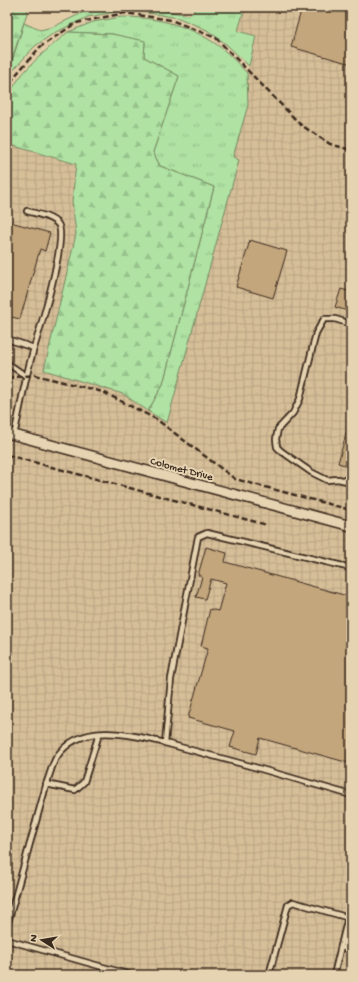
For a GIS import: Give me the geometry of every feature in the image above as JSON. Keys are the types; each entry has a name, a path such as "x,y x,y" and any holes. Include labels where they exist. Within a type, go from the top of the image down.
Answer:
{"street":[{"name":"Colomet Drive","path":"11,434 351,526"}],"lane":[{"path":"11,434 26,386 26,376 45,313 61,233 58,224 45,216 27,211"},
{"path":"351,324 335,319 324,319 316,333 300,399 293,413 278,428 276,440 277,447 281,451 311,472 327,480 338,479 351,482"},
{"path":"7,339 34,348"},
{"path":"7,363 26,376"},
{"path":"165,744 171,679 198,537 207,533 351,568"},
{"path":"7,926 46,784 56,759 70,742 85,736 106,733 138,736 254,767 351,796"},
{"path":"46,784 75,790 84,782 99,734"},
{"path":"269,975 288,905 293,902 346,917 347,921 334,975"},
{"path":"7,940 132,975"},
{"path":"341,948 351,950"}],"shaded area":[{"path":"245,7 351,7 351,975 7,975 7,144 76,164 72,201 76,234 44,370 123,394 167,423 239,159 233,157 248,105 247,73 256,36 238,31"}],"green space":[{"path":"14,7 29,7 7,74 7,31"},
{"path":"109,7 140,7 190,15 197,7 245,7 238,31 256,36 249,66 226,44 207,30 179,18 142,12 121,11 88,17 54,33 35,46 7,77 24,23 40,30 53,27 84,12"},
{"path":"121,17 157,20 191,30 218,45 247,73 248,105 233,157 239,160 167,423 148,411 163,384 214,187 160,166 153,152 179,76 144,57 145,42 112,34 68,32 93,22"},
{"path":"68,32 112,34 145,41 144,57 179,76 153,152 160,166 214,187 163,384 148,411 123,394 44,370 76,234 72,201 76,164 7,144 6,109 10,94 15,84 23,74 41,55"}],"building":[{"path":"302,7 351,7 351,64 291,47"},
{"path":"7,221 50,233 45,251 40,249 20,319 7,316"},
{"path":"250,240 287,251 273,298 236,287"},
{"path":"341,289 351,292 351,312 335,307"},
{"path":"349,423 351,423 351,467 338,463"},
{"path":"206,547 227,553 225,562 351,597 351,755 349,763 260,738 256,754 230,747 235,731 188,718 208,648 201,646 210,609 218,611 226,583 211,579 205,599 196,597 202,577 198,575"}],"railway":[{"path":"7,91 14,77 40,47 76,23 125,13 171,20 216,38 301,125 330,144 351,150"},
{"path":"7,378 35,375 103,392 156,419 235,479 351,510"},
{"path":"7,455 267,525"}]}
